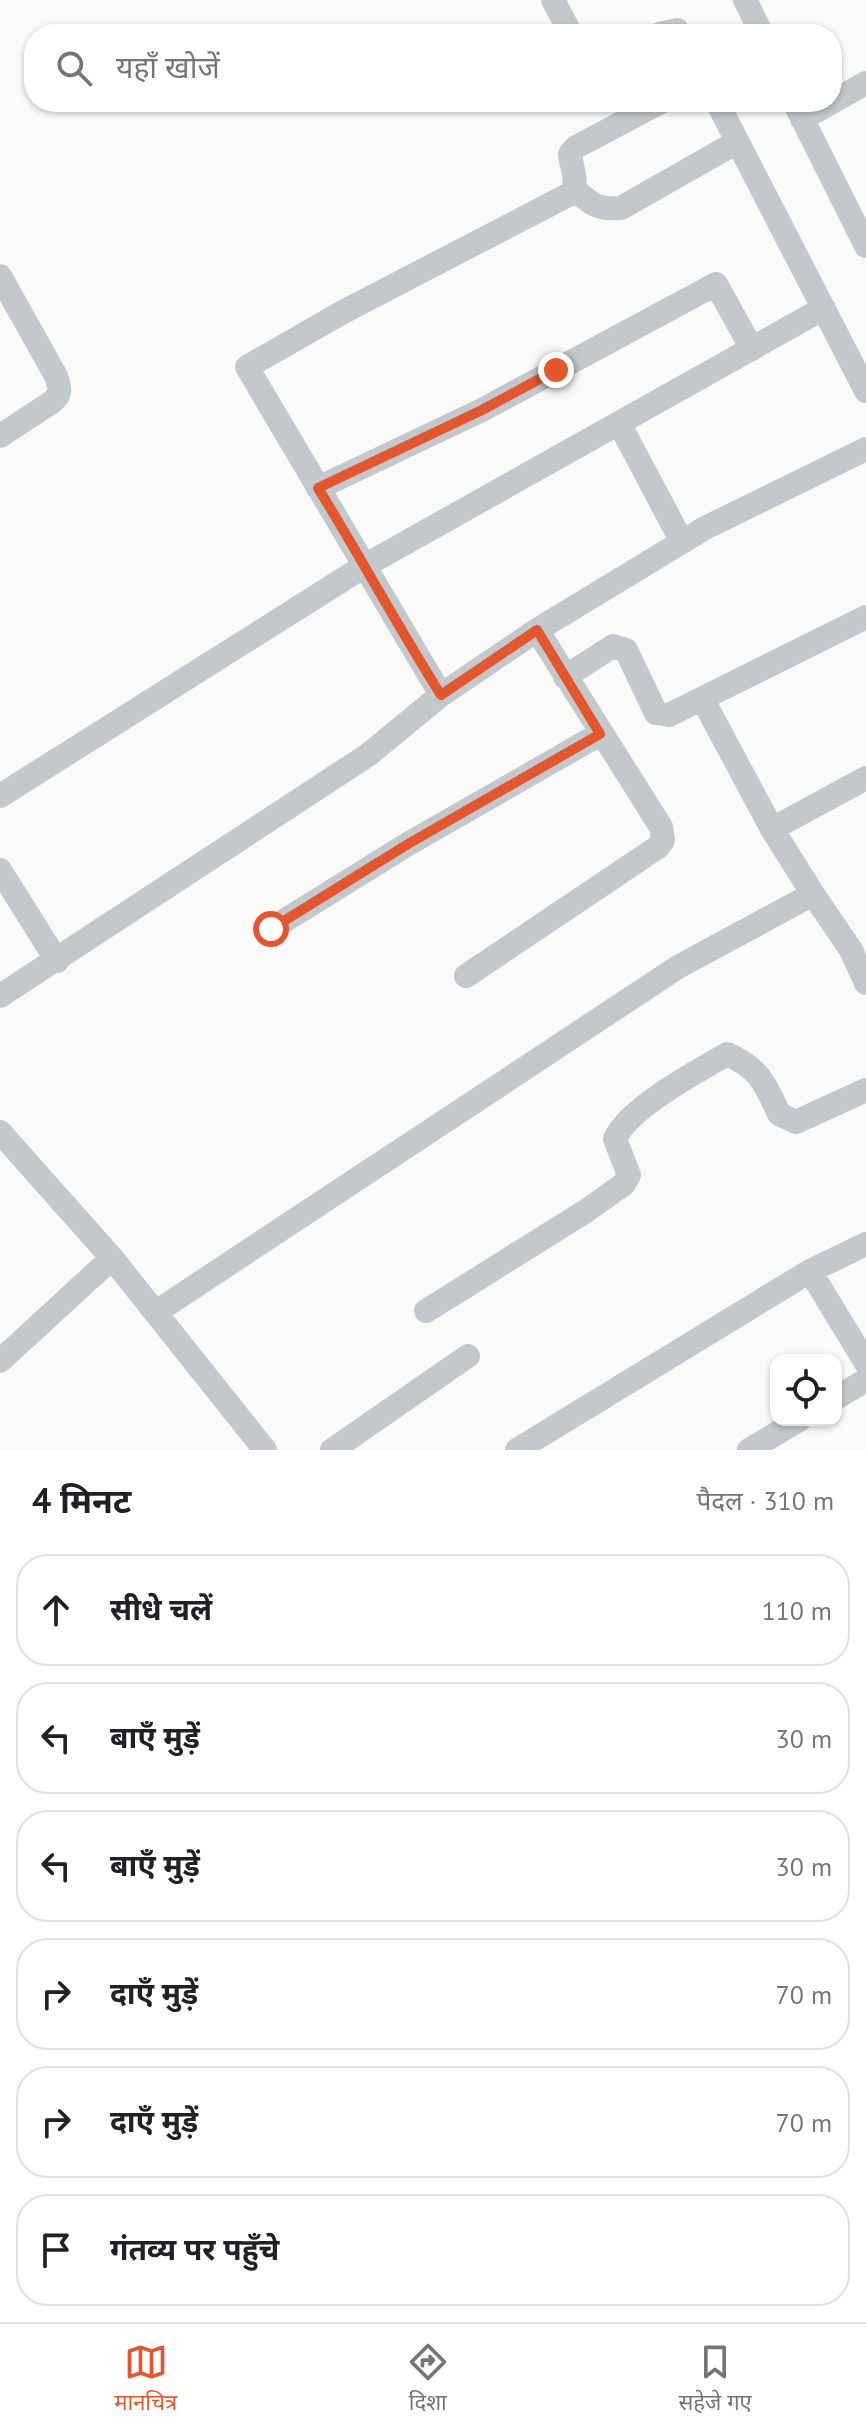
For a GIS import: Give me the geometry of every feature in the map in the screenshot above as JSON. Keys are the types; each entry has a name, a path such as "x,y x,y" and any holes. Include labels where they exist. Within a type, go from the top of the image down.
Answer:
{"street":[{"path":"553,0 566,24"},
{"path":"745,0 757,24"},
{"path":"842,93 866,83"},
{"path":"642,112 576,147 570,154 574,189 604,210 621,208 737,142"},
{"path":"722,112 866,391"},
{"path":"799,112 866,246"},
{"path":"441,695 247,367 343,312 574,189"},
{"path":"0,276 6,302 56,376 60,389 58,397 52,402 0,436"},
{"path":"318,488 482,410 716,284 752,349"},
{"path":"0,796 366,565 824,308"},
{"path":"619,423 682,542"},
{"path":"0,996 368,755 441,695 537,630 705,528 866,449"},
{"path":"565,677 613,646 626,650 656,713 669,715 866,617"},
{"path":"466,976 658,847 663,840 661,827 537,630"},
{"path":"703,700 772,829 813,894 858,945 866,983"},
{"path":"271,929 408,844 600,734"},
{"path":"772,829 866,778"},
{"path":"0,870 57,961"},
{"path":"156,1312 678,967 813,894"},
{"path":"426,1311 624,1184 629,1175 615,1139 620,1127 675,1085 727,1054 749,1064 765,1082 779,1114 796,1122 866,1090"},
{"path":"0,1132 112,1258 265,1450"},
{"path":"517,1450 810,1271 866,1244"},
{"path":"0,1361 112,1258"},
{"path":"810,1271 866,1363"},
{"path":"332,1450 468,1356"},
{"path":"842,1394 866,1380"},
{"path":"749,1450 789,1426"}],"route":[{"path":"271,929 408,844 600,734 537,630 441,695 318,488 482,410 556,370"}]}
